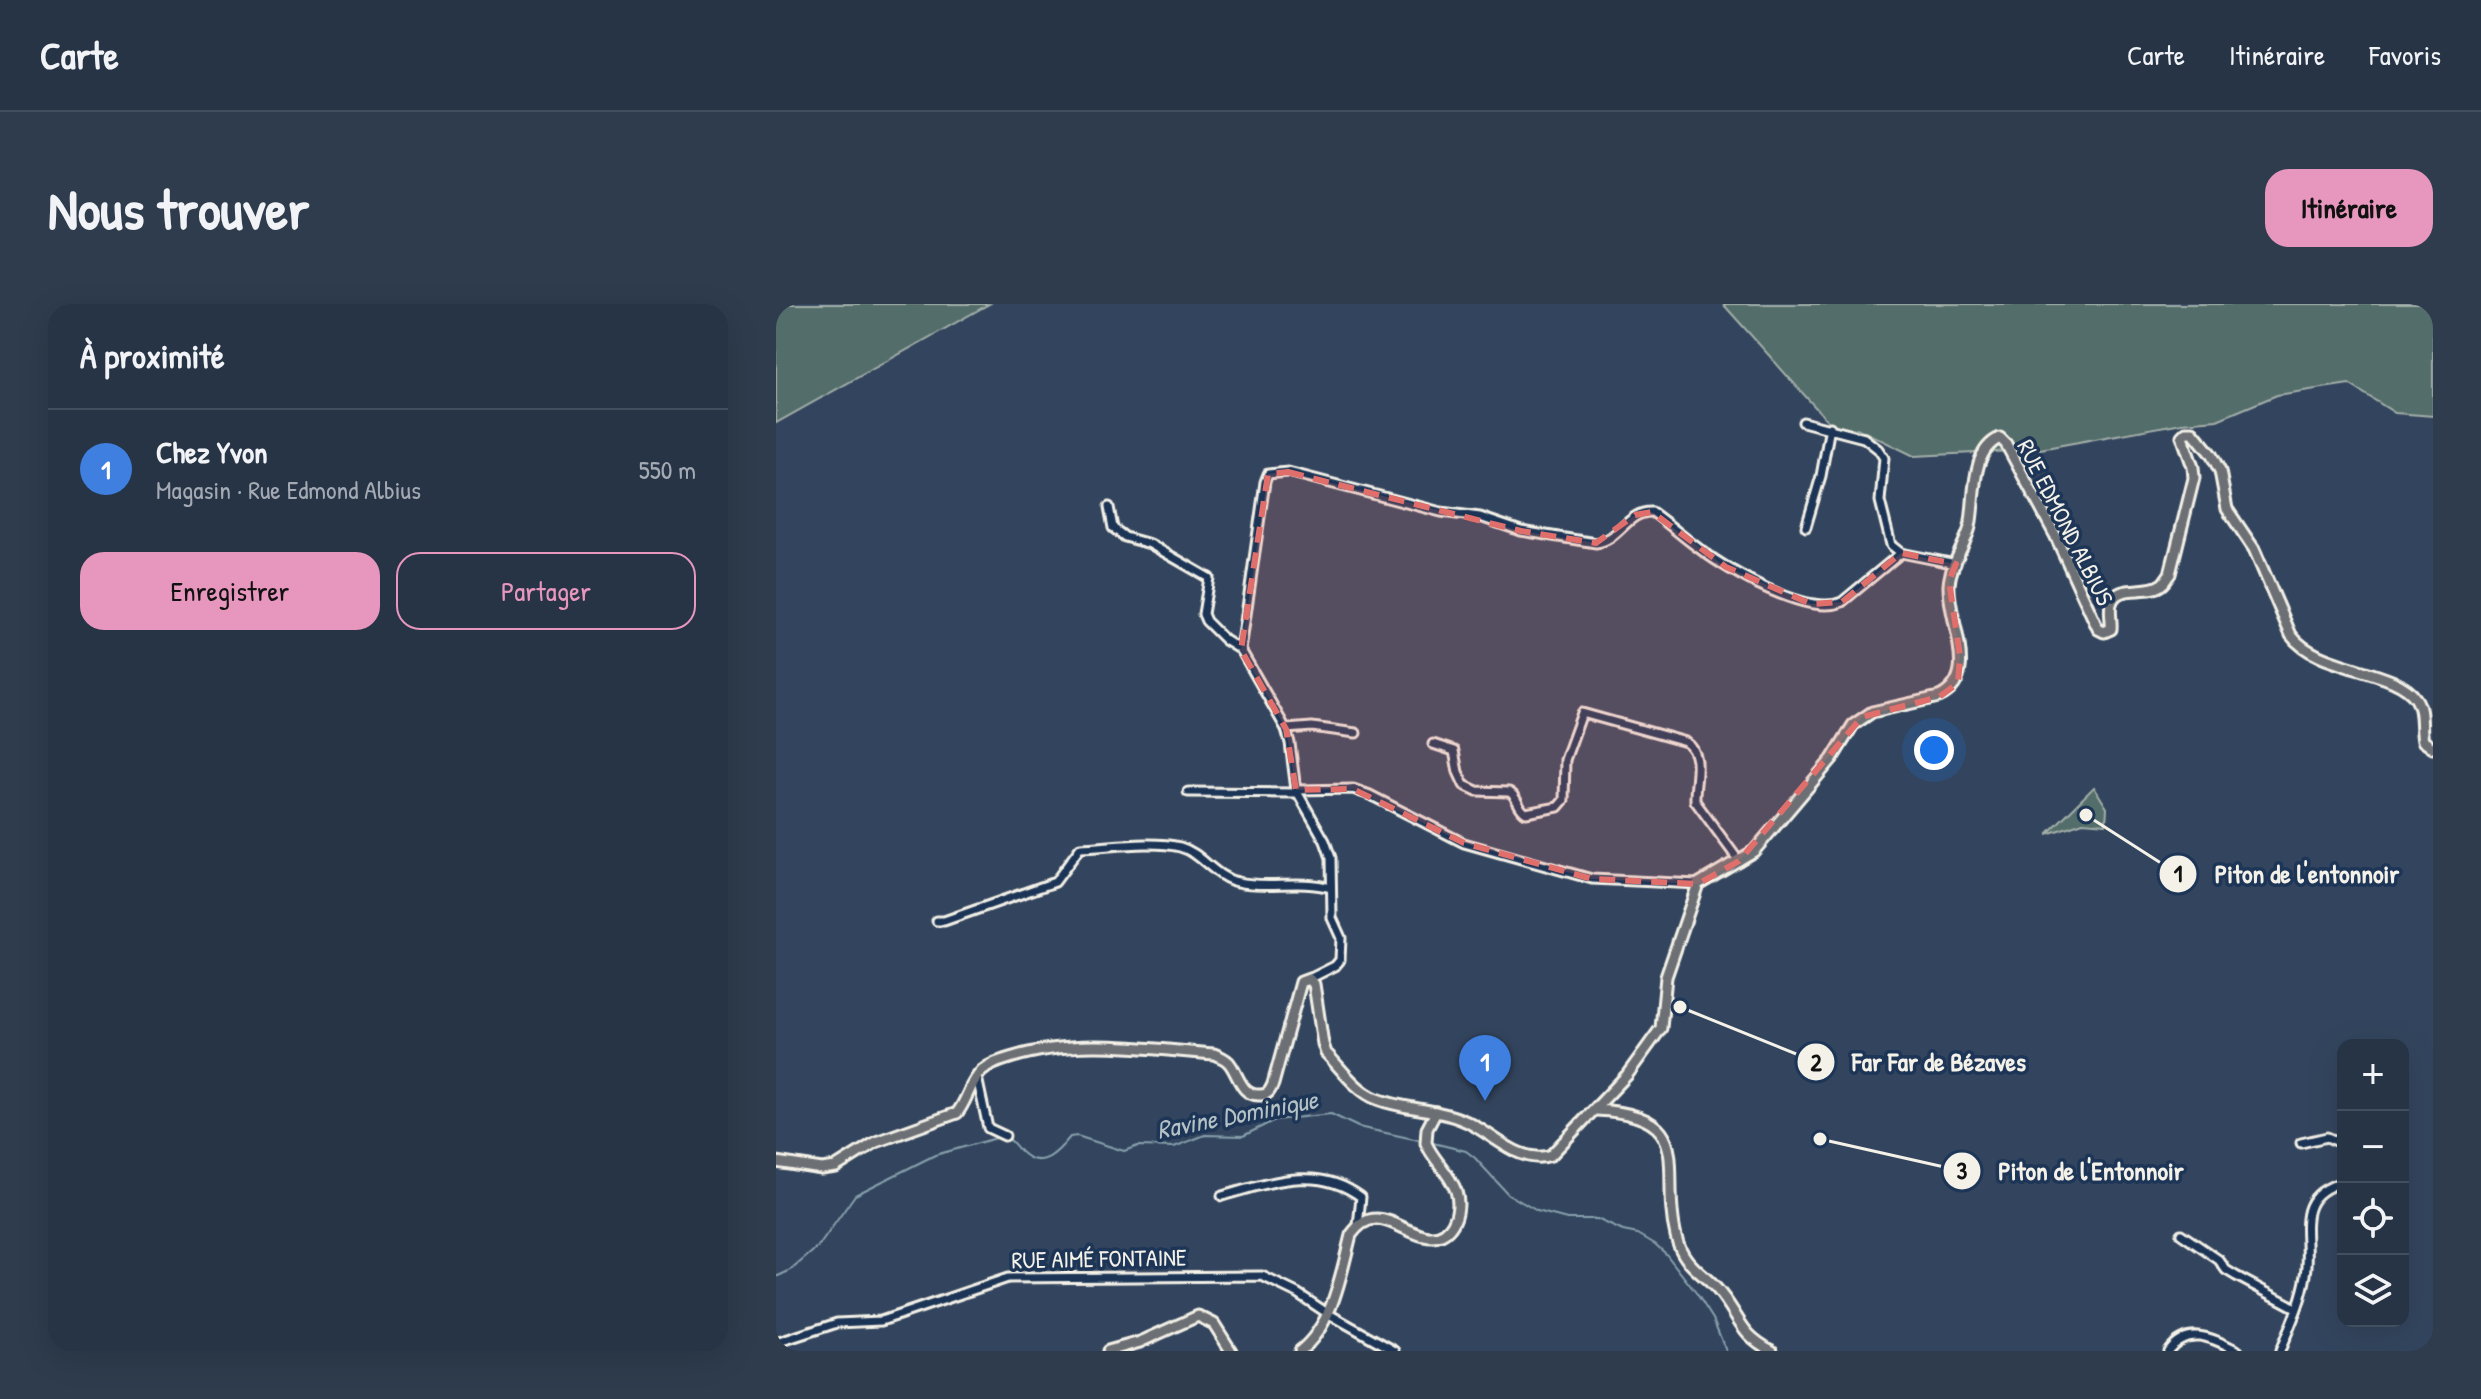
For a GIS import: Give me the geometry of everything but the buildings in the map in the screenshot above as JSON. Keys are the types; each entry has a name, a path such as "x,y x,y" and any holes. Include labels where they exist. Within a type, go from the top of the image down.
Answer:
{"main road":[{"name":"RUE EDMOND ALBIUS","path":"1698,884 1754,851 1832,759 1853,725 1862,717 1939,697 1950,692 1958,683 1960,656 1949,598 1949,581 1969,530 1974,484 1983,454 1989,445 2000,438 2045,514 2098,629 2104,632 2111,629 2111,602 2116,595 2124,591 2154,588 2170,574 2194,478 2182,436 2193,432 2220,471 2227,509 2254,549 2291,635 2299,645 2316,655 2393,683 2411,693 2419,705 2423,741 2433,748"},
{"path":"776,1162 822,1169 836,1167 884,1138 957,1113 981,1072 998,1061 1022,1054 1090,1045 1214,1054 1229,1062 1246,1090 1255,1095 1264,1095 1270,1092 1273,1084 1301,982 1309,979 1314,984 1323,1044 1336,1063 1375,1099 1471,1123 1521,1154 1536,1159 1551,1155 1643,1057 1661,1028 1672,952 1698,884"},
{"path":"1596,1110 1635,1115 1649,1121 1665,1137 1672,1162 1672,1217 1684,1257 1724,1298 1743,1331 1772,1351"},
{"path":"1300,1351 1313,1341 1327,1313 1351,1235 1358,1226 1368,1220 1382,1219 1425,1237 1438,1236 1449,1230 1459,1214 1457,1195 1450,1176 1428,1148 1425,1137 1434,1116"},
{"path":"1108,1351 1140,1342 1198,1316 1214,1324 1231,1351"}],"street":[{"path":"1803,422 1864,438 1878,449 1884,458 1880,501 1891,545 1901,553 1956,564"},
{"path":"1806,527 1821,476 1830,427"},
{"path":"1241,650 1265,482 1268,474 1274,472 1288,472 1441,512 1480,517 1521,531 1596,543 1605,542 1635,515 1652,512 1726,567 1791,598 1811,604 1834,605 1842,602 1901,553"},
{"path":"1109,507 1113,528 1125,537 1150,544 1209,578 1203,614 1206,621 1225,640 1241,650 1286,729 1297,792 1325,841 1331,858 1332,918 1341,938 1342,951 1335,966 1309,979"},
{"path":"1433,744 1454,751 1464,785 1477,791 1514,794 1526,813 1558,807 1564,800 1565,760 1582,713 1686,742 1693,747 1698,758 1695,801 1739,861"},
{"path":"1286,729 1312,727 1356,733"},
{"path":"1188,792 1353,789 1464,843 1592,879 1698,884"},
{"path":"937,921 1055,882 1080,848 1123,844 1180,847 1222,876 1238,882 1313,883 1331,888"},
{"path":"977,1077 988,1128 1005,1136"},
{"path":"2301,1143 2327,1137 2337,1141"},
{"path":"1222,1196 1277,1181 1329,1179 1361,1197 1358,1226"},
{"path":"2280,1351 2307,1270 2304,1226 2307,1209 2321,1193 2340,1183"},
{"path":"2181,1234 2236,1276 2296,1308"},
{"name":"RUE AIMÉ FONTAINE","path":"776,1343 837,1323 881,1321 1008,1278 1262,1276 1395,1351"},
{"path":"2168,1351 2177,1341 2203,1335 2238,1351"}],"highlighted area":[{"path":"1288,472 1521,531 1596,543 1635,515 1652,512 1726,567 1811,604 1842,602 1901,553 1956,564 1949,581 1960,656 1958,683 1939,697 1862,717 1739,861 1698,884 1592,879 1464,843 1353,789 1296,790 1286,729 1241,650 1268,474"}],"green space":[{"path":"776,304 989,304 776,423"},
{"path":"1723,304 2433,304 2433,416 2395,413 2349,384 2277,395 2217,420 2182,423 2035,450 1914,456 1857,428 1841,436"},
{"path":"2094,787 2107,808 2106,824 2083,822 2047,834"}],"waterway":[{"name":"Ravine Dominique","path":"1007,1138 1028,1157 1042,1160 1054,1154 1070,1137 1077,1136 1124,1151 1138,1146 1174,1147 1205,1135 1243,1136 1275,1120 1331,1114 1358,1127 1423,1141"},
{"name":"Ravine Dominique","path":"776,1277 791,1270 819,1246 855,1195 935,1155 1000,1137"},
{"name":"Ravine Dominique","path":"1429,1142 1466,1151 1508,1194 1537,1211 1567,1219 1597,1219 1638,1234 1655,1244 1697,1294 1713,1319 1726,1351"}],"place":[{"name":"Piton de l'entonnoir","path":"2086,815"},
{"name":"Far Far de Bézaves","path":"1680,1007"},
{"name":"Chez Yvon","path":"1485,1101"},
{"name":"Piton de l'Entonnoir","path":"1820,1139"}]}
